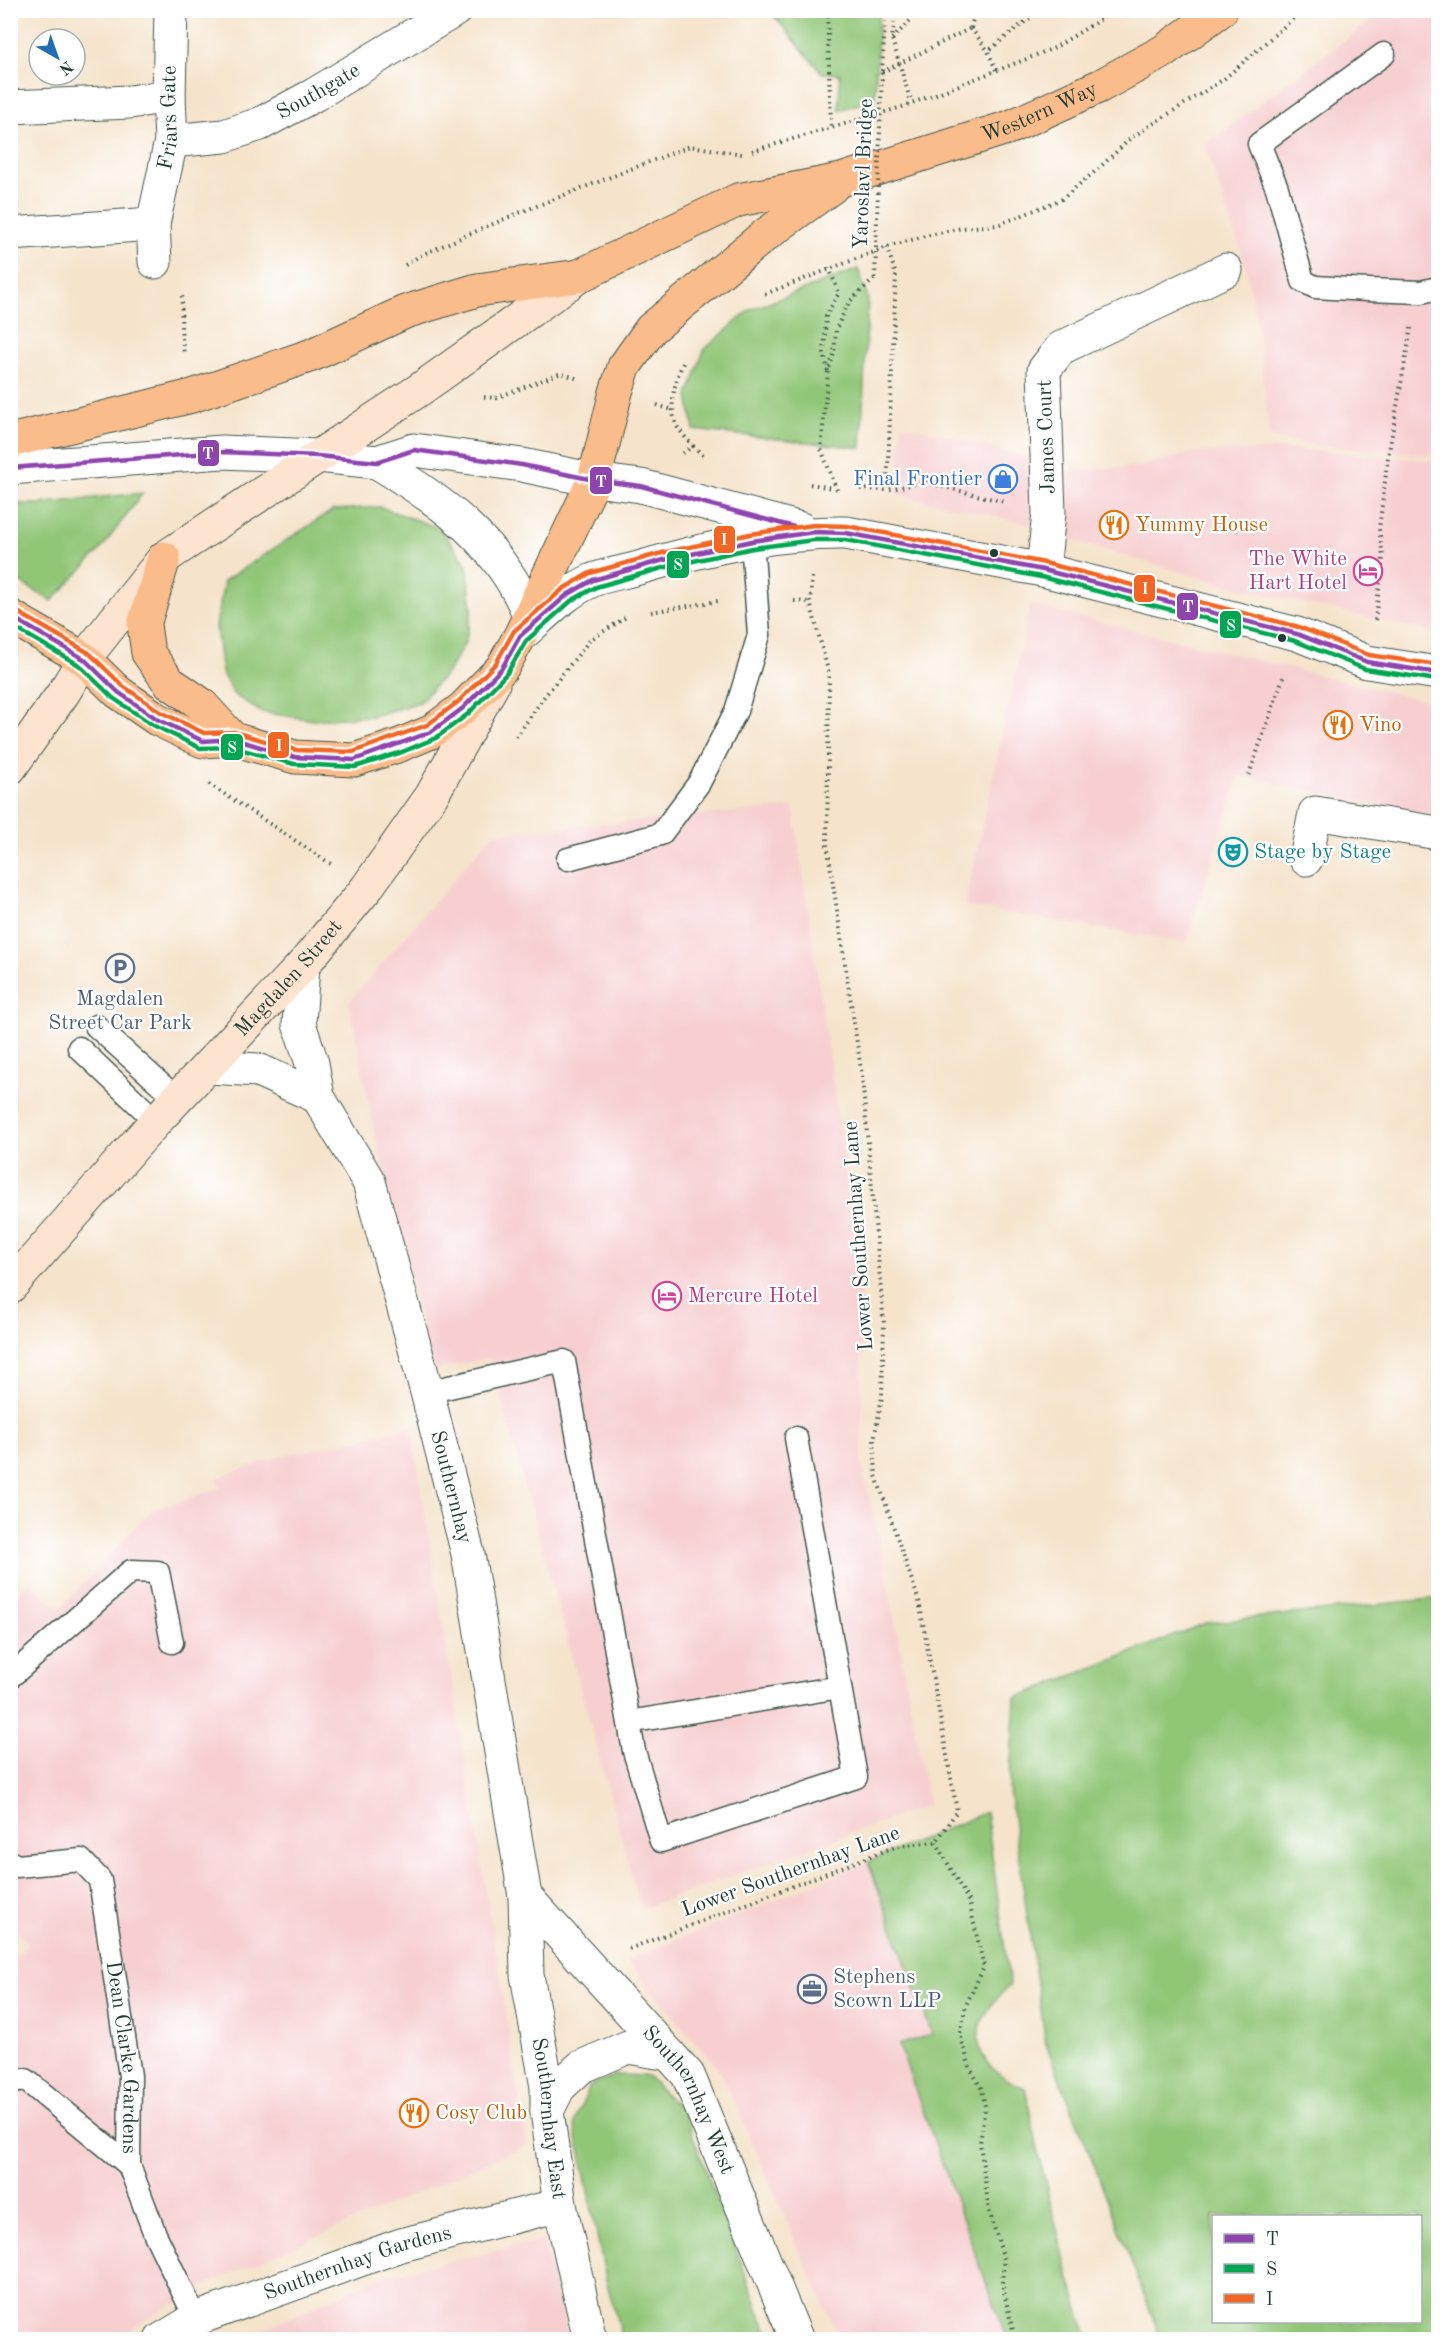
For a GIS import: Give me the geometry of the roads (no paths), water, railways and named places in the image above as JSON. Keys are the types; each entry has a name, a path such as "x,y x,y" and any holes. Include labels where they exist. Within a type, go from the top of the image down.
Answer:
{"main road":[{"name":"Western Way","path":"841,180 1010,128 1100,86 1164,51 1221,10"},
{"path":"10,768 84,659 164,558 419,390 579,276 738,201 841,180"},
{"name":"Magdalen Street","path":"10,1287 166,1110 303,965 366,890 432,795 525,625 594,480 624,368 651,329 764,236 841,180"},
{"path":"10,441 192,396 312,354 405,312 477,290 579,276"},
{"path":"164,558 144,625 148,653 169,682 201,704 233,739"},
{"path":"10,616 84,659 118,692 157,719 203,741 233,739 296,757 354,760 431,732 463,708 502,668"}],"street":[{"name":"Friars Gate","path":"155,261 153,224 171,141 169,96 171,10"},
{"name":"Southgate","path":"171,141 224,136 260,124 314,95 455,10"},
{"path":"10,107 129,102 169,96"},
{"path":"10,234 153,224"},
{"name":"James Court","path":"1043,570 1049,513 1044,370 1061,348 1226,270"},
{"path":"10,468 222,452 318,456 377,462 414,450 522,465 594,480 641,486 830,533 1043,570 1297,634 1367,662 1438,673"},
{"path":"377,462 418,487 453,513 479,538 518,588 525,625 567,595 593,580 664,560 752,542 830,533"},
{"path":"1306,859 1314,813 1438,833"},
{"name":"Southernhay","path":"303,965 300,1024 312,1063 318,1097 369,1182 427,1392 468,1554 525,1896"},
{"path":"208,1067 258,1070 318,1097"},
{"name":"Southernhay West","path":"525,1896 688,2075 797,2340"},
{"name":"Southernhay East","path":"525,1896 527,1975 547,2087 547,2111 560,2205 590,2340"},
{"path":"547,2111 559,2087 581,2067 628,2047 669,2054"},
{"name":"Southernhay Gardens","path":"161,2340 196,2319 401,2245 560,2205"}],"lane":[{"path":"1384,54 1259,144 1277,188 1303,281 1315,287 1368,290 1421,292 1438,288"},
{"path":"568,859 661,834 699,783 736,711 759,635 752,542"},
{"path":"96,1026 166,1110"},
{"path":"79,1048 166,1110"},
{"path":"427,1392 564,1361 628,1722 634,1751 661,1841 856,1776 796,1438"},
{"path":"10,1677 130,1571 158,1572 172,1642"},
{"path":"628,1722 840,1687"},
{"name":"Dean Clarke Gardens","path":"10,1863 17,1866 81,1860 100,1880 130,2076 129,2165 155,2234 196,2319"},
{"path":"10,2082 26,2080 129,2165"}],"place":[{"name":"Final Frontier","path":"1003,479"},
{"name":"Yummy House","path":"1114,525"},
{"name":"The White Hart Hotel","path":"1368,571"},
{"name":"Vino","path":"1338,725"},
{"name":"Stage by Stage","path":"1233,852"},
{"name":"Magdalen Street Car Park","path":"120,968"},
{"name":"Mercure Hotel","path":"667,1296"},
{"name":"Stephens Scown LLP","path":"812,1989"},
{"name":"Cosy Club","path":"414,2113"}]}
